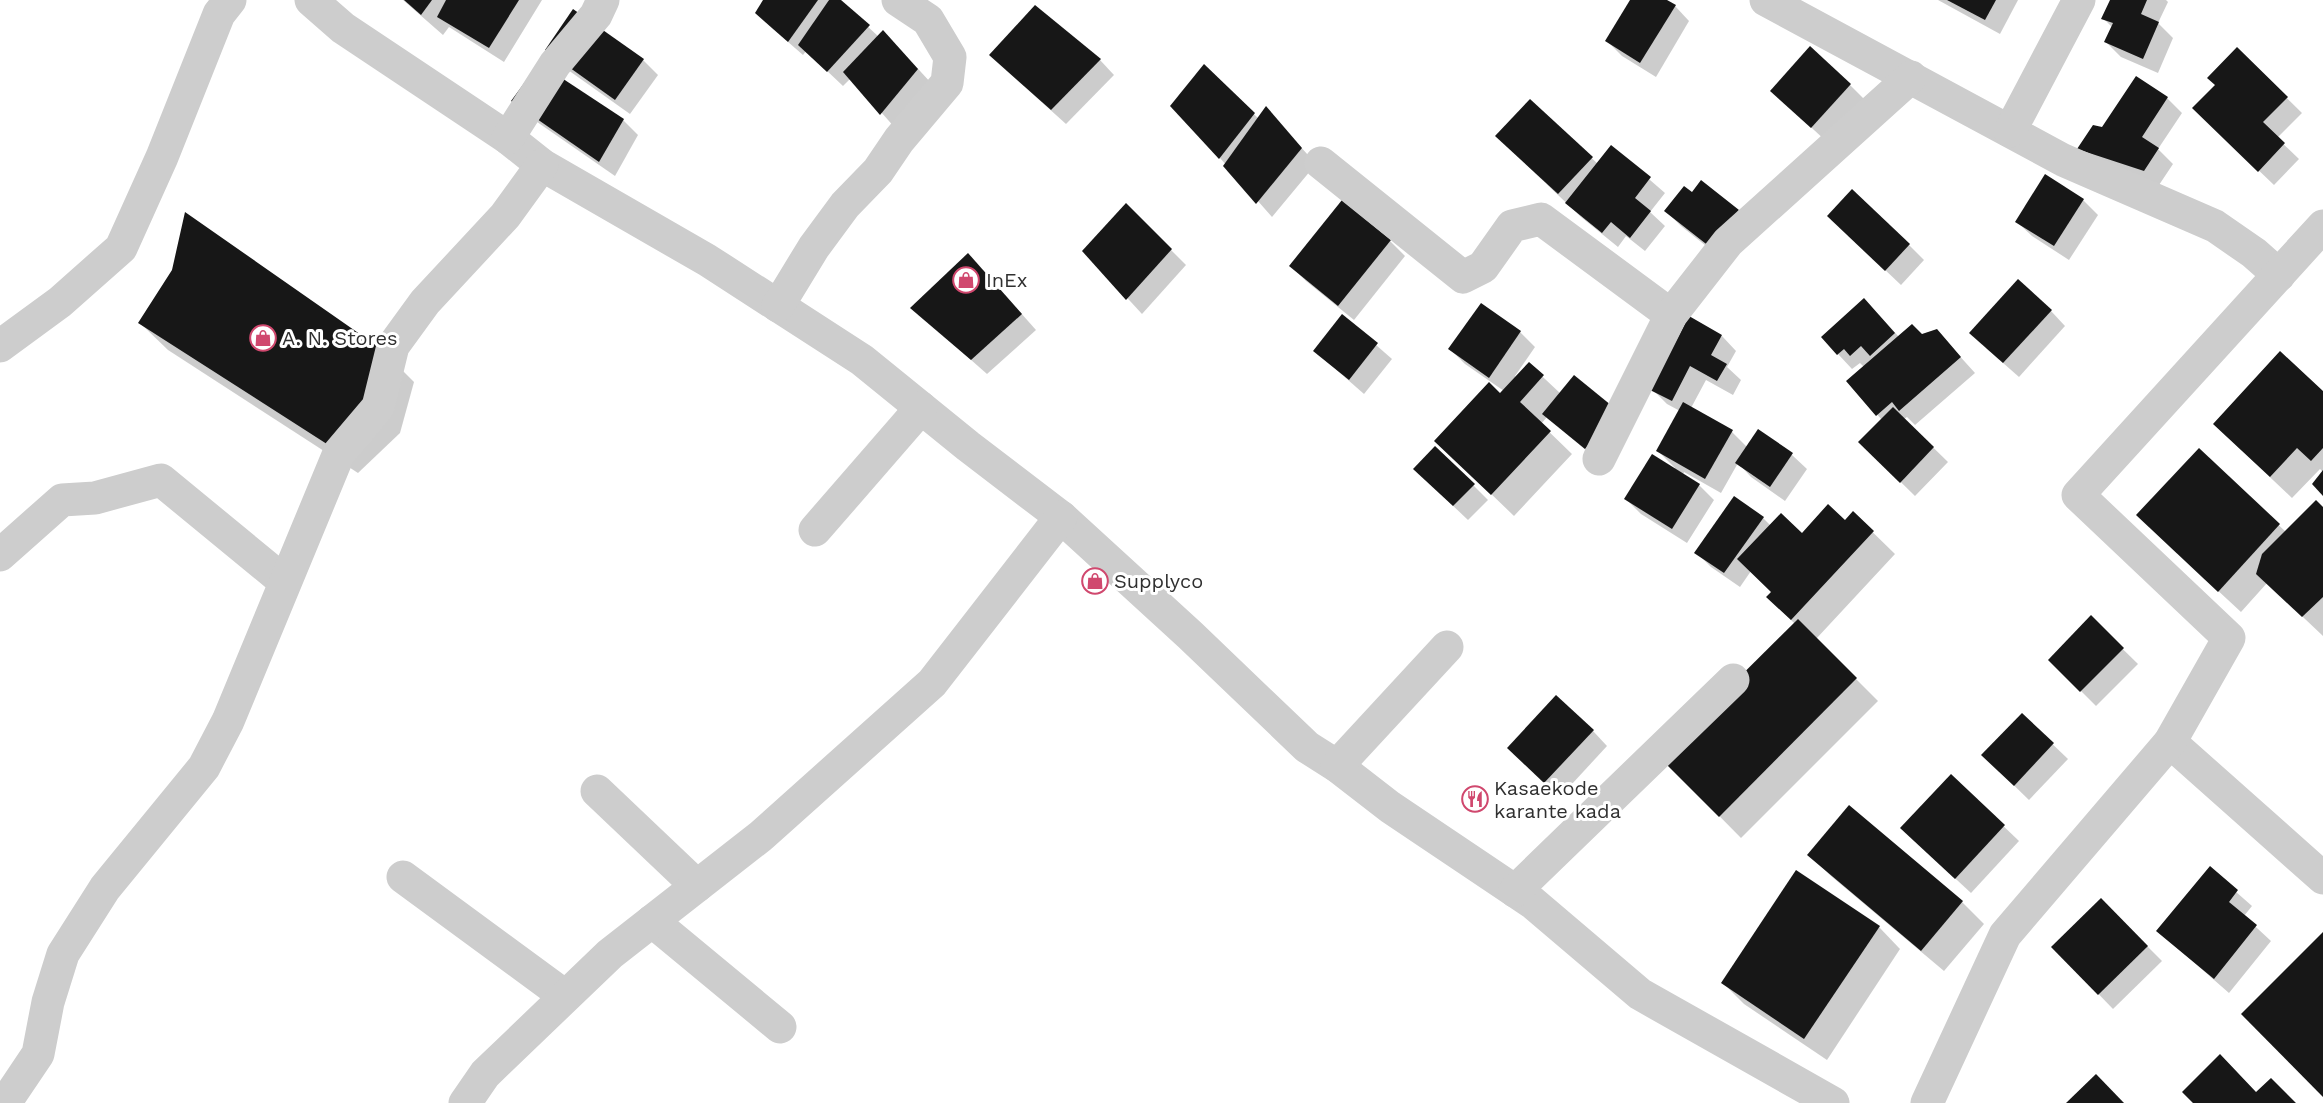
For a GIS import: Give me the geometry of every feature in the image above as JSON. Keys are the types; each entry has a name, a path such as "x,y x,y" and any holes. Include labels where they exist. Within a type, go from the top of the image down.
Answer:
{"street":[{"path":"0,346 60,302 121,248 162,157 219,14 230,0"},
{"path":"311,0 343,28 508,138 542,165 707,260 862,360 1061,517 1190,635 1307,747 1337,766 1390,807 1533,903 1640,994 1833,1103"},
{"path":"508,138 555,64 596,15 603,0"},
{"path":"778,306 814,247 845,205 878,171 899,140 947,83 950,57 936,10 898,0"},
{"path":"1766,0 2063,160 2215,226 2254,253 2279,275"},
{"path":"2010,131 2079,0"},
{"path":"1599,459 1671,315 1728,242 1911,77"},
{"path":"1321,163 1463,277 1483,267 1512,226 1541,219 1671,315"},
{"path":"5,1103 38,1054 48,1002 63,954 105,888 204,767 228,721 339,453 378,406 393,346 425,302 505,216 542,165"},
{"path":"1927,1103 2005,935 2170,742 2229,638 2078,495 2323,226"},
{"path":"815,530 921,408"},
{"path":"0,555 62,500 95,498 161,480 285,582"},
{"path":"465,1103 485,1074 610,954 761,836 932,683 1061,517"},
{"path":"1337,766 1447,647"},
{"path":"1515,891 1733,680"},
{"path":"2170,742 2323,878"},
{"path":"597,791 697,886"},
{"path":"403,877 565,996"},
{"path":"652,921 780,1027"}],"building":[{"path":"404,0 432,0 421,15"},
{"path":"446,0 519,0 489,48 437,17"},
{"path":"763,0 818,0 788,42 755,13"},
{"path":"829,0 841,0 870,25 827,72 798,45"},
{"path":"1630,0 1667,0 1676,5 1640,63 1605,41"},
{"path":"1947,0 1996,0 1985,20"},
{"path":"2110,0 2147,0 2141,14 2159,22 2143,59 2104,42 2113,23 2101,19"},
{"path":"1035,5 1101,59 1051,110 989,55"},
{"path":"573,9 644,59 615,100 545,50"},
{"path":"883,30 918,69 880,115 843,72"},
{"path":"1810,46 1851,84 1811,128 1770,91"},
{"path":"2237,47 2288,97 2263,122 2285,143 2258,172 2192,108 2215,85 2207,78"},
{"path":"539,63 624,119 599,162 511,101"},
{"path":"1204,64 1255,113 1219,159 1170,106"},
{"path":"2136,76 2168,97 2142,137 2159,148 2144,171 2077,149 2093,125 2102,127"},
{"path":"1530,99 1593,157 1558,194 1495,136"},
{"path":"1266,106 1302,148 1256,204 1223,166"},
{"path":"1611,145 1651,177 1635,198 1651,211 1630,238 1611,222 1602,233 1565,203"},
{"path":"2045,174 2084,199 2054,246 2015,222"},
{"path":"1701,180 1739,210 1710,247 1664,211 1684,186 1692,192"},
{"path":"1852,189 1910,244 1885,271 1827,216"},
{"path":"1342,200 1391,240 1338,306 1289,266"},
{"path":"1126,203 1172,249 1126,300 1082,251"},
{"name":"A. N. Stores","path":"185,212 387,353 373,405 330,446 138,323 172,270"},
{"name":"InEx","path":"968,253 1022,314 971,360 910,308"},
{"path":"2018,279 2052,310 2003,363 1969,333"},
{"path":"1864,298 1895,333 1870,356 1861,346 1850,356 1844,349 1837,355 1821,337"},
{"path":"1481,303 1521,331 1489,378 1448,349"},
{"path":"1342,314 1378,343 1349,380 1313,351"},
{"path":"1689,316 1722,335 1711,355 1727,364 1717,381 1690,366 1672,401 1650,390"},
{"path":"1912,324 1922,334 1937,329 1961,357 1899,411 1892,402 1876,416 1846,381"},
{"path":"2280,351 2323,391 2323,448 2311,461 2297,448 2270,477 2213,424"},
{"path":"1529,362 1544,375 1520,402 1551,431 1491,495 1434,441 1489,382 1500,393"},
{"path":"1574,375 1617,410 1585,449 1542,414"},
{"path":"1683,402 1733,430 1705,479 1656,451"},
{"path":"1893,407 1934,447 1900,483 1858,442"},
{"path":"1758,429 1793,453 1770,487 1735,463"},
{"path":"1435,446 1475,484 1453,506 1413,469"},
{"path":"2199,448 2280,524 2218,592 2136,515"},
{"path":"1652,454 1700,484 1672,529 1624,499"},
{"path":"2323,470 2323,496 2312,484"},
{"path":"1734,496 1764,517 1724,573 1694,553"},
{"path":"2316,500 2323,507 2323,597 2302,617 2256,574 2262,554"},
{"path":"1828,504 1845,520 1853,511 1874,531 1791,620 1766,597 1771,592 1737,559 1781,513 1802,533"},
{"path":"2091,615 2124,648 2080,692 2048,660"},
{"path":"1798,619 1857,678 1719,817 1659,757"},
{"path":"1556,695 1594,730 1544,783 1507,748"},
{"path":"2022,713 2054,743 2014,786 1981,755"},
{"path":"1951,774 2005,825 1955,879 1900,828"},
{"path":"1849,805 1963,901 1921,951 1807,855"},
{"path":"2210,866 2238,890 2229,902 2257,925 2214,979 2156,931"},
{"path":"1796,870 1880,926 1804,1039 1721,983"},
{"path":"2101,898 2148,946 2098,995 2051,947"},
{"path":"2323,932 2323,1097 2241,1014"},
{"path":"2220,1054 2256,1092 2271,1078 2296,1103 2193,1103 2182,1092"},
{"path":"2096,1074 2124,1103 2066,1103"}],"place":[{"name":"InEx","path":"966,280"},
{"name":"A. N. Stores","path":"263,338"},
{"name":"Supplyco","path":"1095,581"},
{"name":"Kasaekode karante kada","path":"1475,799"}]}
